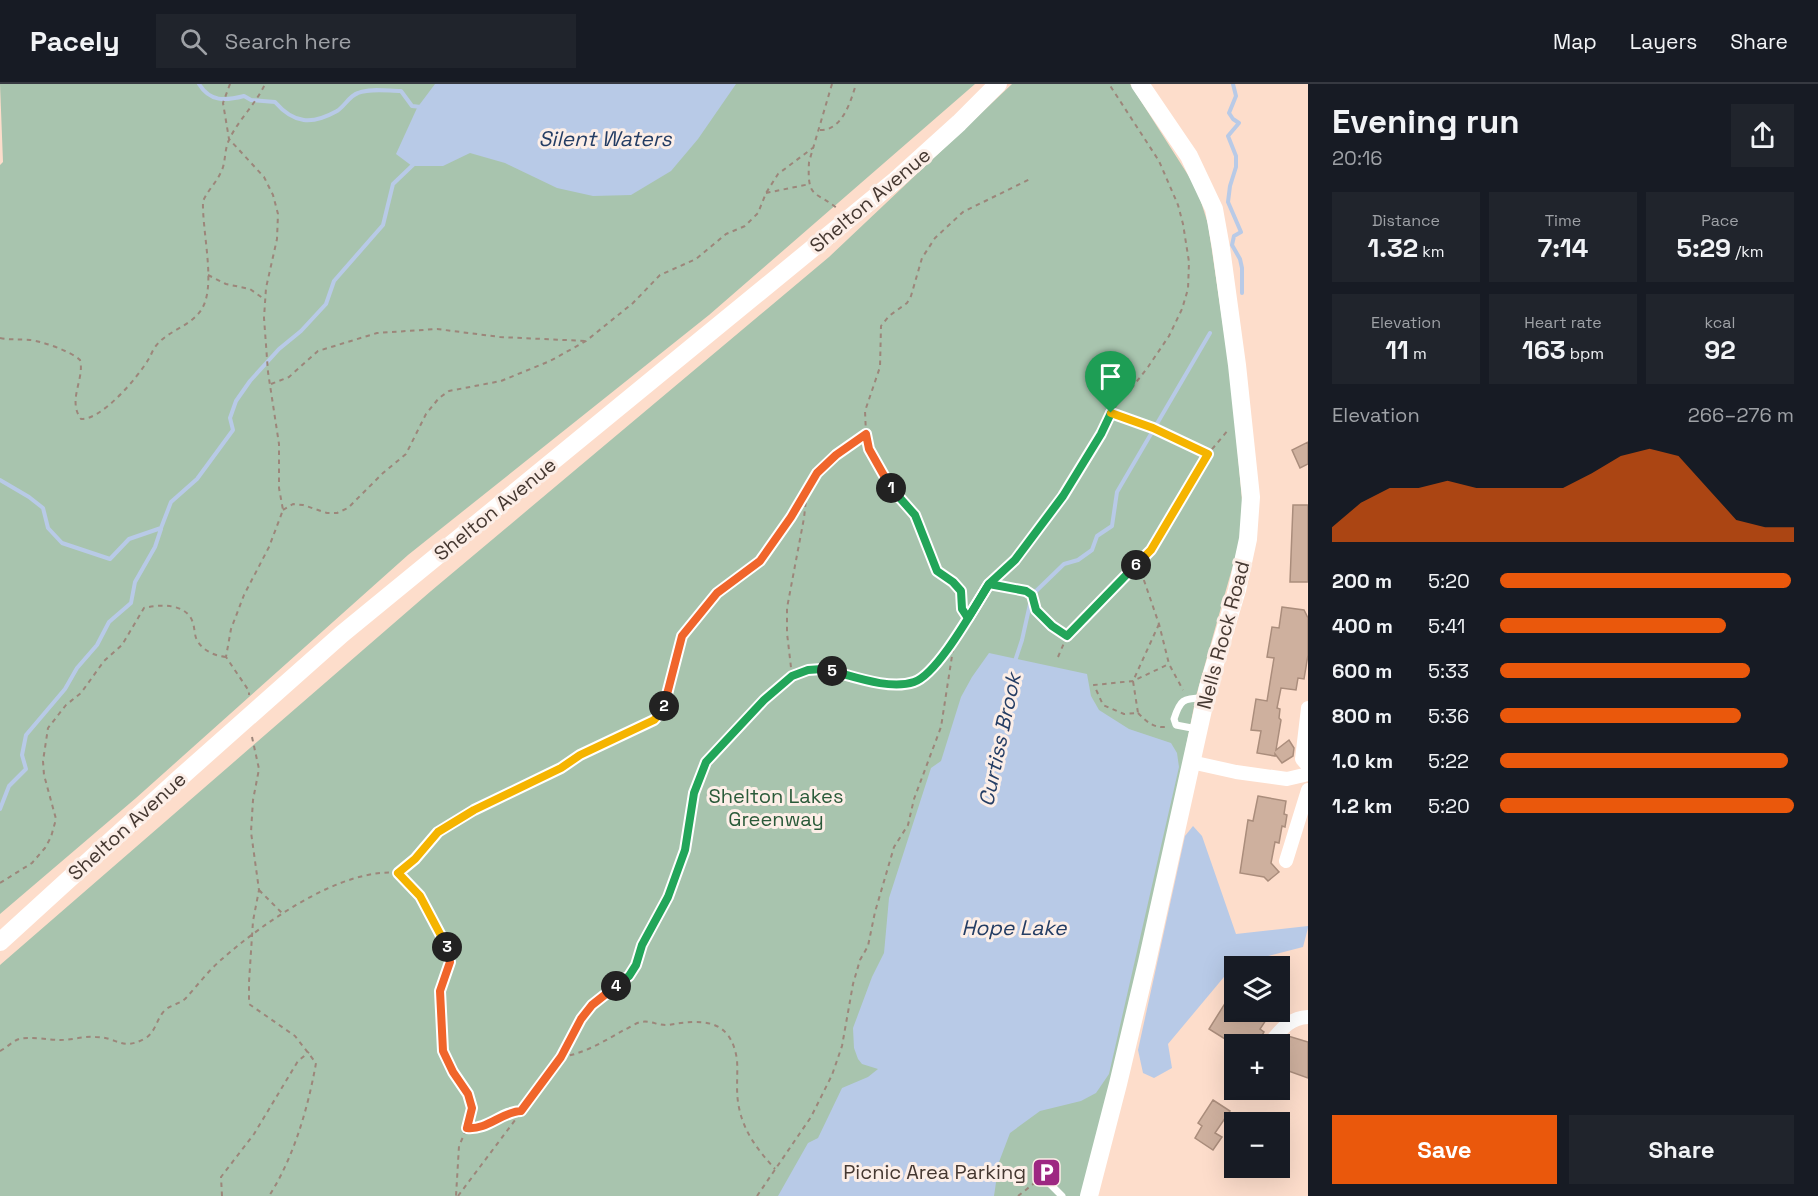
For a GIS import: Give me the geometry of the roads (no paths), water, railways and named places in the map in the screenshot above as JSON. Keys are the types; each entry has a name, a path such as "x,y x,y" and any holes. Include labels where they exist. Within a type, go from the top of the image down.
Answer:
{"main road":[{"name":"Shelton Avenue","path":"0,942 342,634 848,220 959,123 998,84"},
{"name":"Nells Rock Road","path":"1089,1196 1121,1073 1199,730 1197,698 1221,640 1237,590 1248,539 1251,497 1221,248 1214,209 1189,156 1140,84"}],"street":[{"path":"1308,708 1302,759 1308,766"},
{"path":"1191,762 1236,772 1287,779 1308,774"},
{"path":"1286,861 1308,790"},
{"path":"1278,1034 1286,1024 1308,1017"}],"lane":[{"path":"1197,698 1178,704 1173,719 1176,725 1199,730"},
{"path":"1045,1174 1048,1182 1062,1196"}],"water":[{"name":"Silent Waters","path":"435,84 736,84 698,139 671,171 631,195 593,196 557,188 505,163 470,153 443,166 412,166 396,154 417,108"},
{"name":"Hope Lake","path":"989,653 1087,674 1091,696 1099,710 1129,729 1171,743 1177,753 1179,767 1109,1074 1096,1093 1081,1101 1040,1111 1010,1133 999,1162 994,1196 778,1196 808,1143 818,1138 842,1088 868,1077 878,1069 862,1064 858,1059 854,1048 853,1028 872,977 884,953 889,898 931,768 941,761 961,697"},
{"path":"1193,826 1202,836 1236,934 1308,926 1308,928 1303,947 1268,956 1224,956 1224,977 1168,1044 1172,1068 1154,1078 1143,1073 1138,1050 1185,836"}],"waterway":[{"path":"199,84 208,94 218,99 244,96 251,100 275,102 289,115 304,120 328,116 340,109 355,94 363,91 401,91 412,106 421,107"},
{"name":"Curtiss Brook","path":"1233,84 1236,96 1229,113 1239,123 1228,136 1236,156 1236,167 1228,202 1241,232 1234,236 1232,245 1242,268 1242,293"},
{"path":"0,480 43,508 48,528 62,543 110,559 129,539 161,528 171,502 197,479 233,430 230,418 236,401 250,381 279,349 301,331 326,304 334,281 383,225 393,184 415,163"},
{"name":"Curtiss Brook","path":"1015,661 1032,595 1064,564 1078,560 1092,550 1097,536 1112,526 1117,492 1210,333"},
{"path":"0,809 9,786 26,769 22,755 26,735 65,689 77,668 97,645 109,622 131,603 135,582 155,547 161,529"}],"place":[{"name":"Picnic Area Parking","path":"1047,1172"}],"park label":[{"name":"Shelton Lakes Greenway","path":"776,808"}]}
